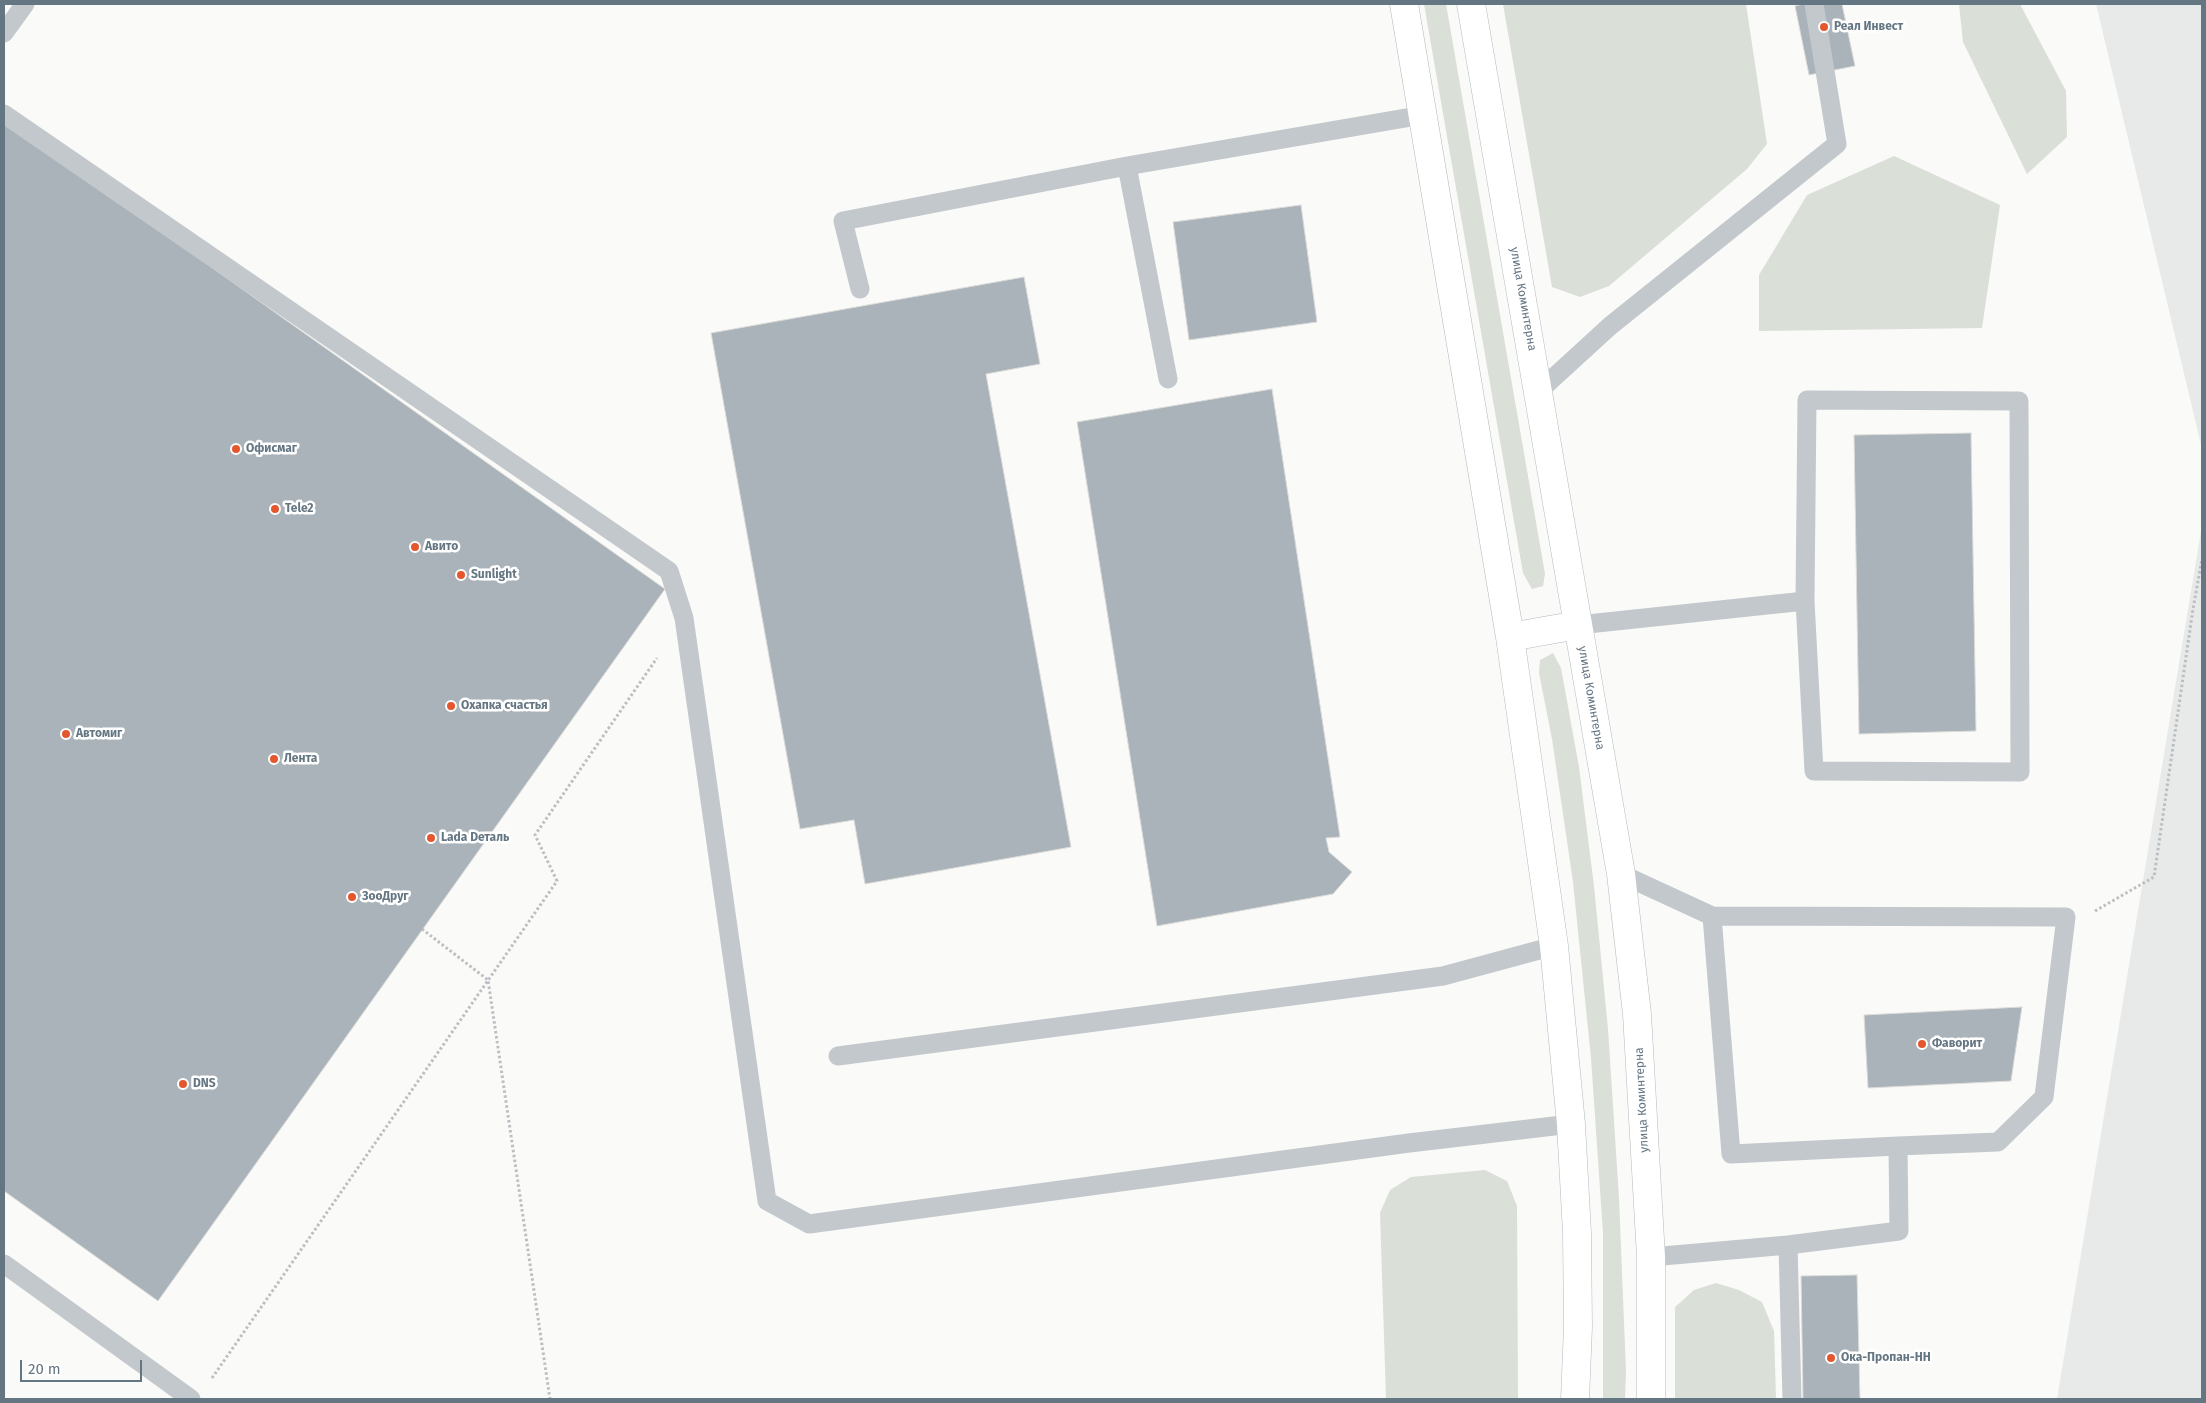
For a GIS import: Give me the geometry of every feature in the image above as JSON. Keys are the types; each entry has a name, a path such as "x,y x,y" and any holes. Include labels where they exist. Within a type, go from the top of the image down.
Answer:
{"main road":[{"path":"1404,4 1510,637 1554,946 1571,1124 1577,1233 1578,1327 1575,1399"},
{"name":"улица Коминтерна","path":"1471,4 1621,874 1637,1014 1651,1257 1651,1399"},
{"path":"1510,637 1578,625"}],"lane":[{"path":"4,33 25,4"},
{"path":"1539,391 1610,326 1837,144 1814,4"},
{"path":"4,114 669,571 684,618 767,1201 810,1224 1399,1145 1571,1124"},
{"path":"860,289 843,221 1127,166 1423,115"},
{"path":"1127,166 1168,379"},
{"path":"1807,400 2019,401 2020,772 1814,771 1805,602 1807,400"},
{"path":"1578,625 1805,602"},
{"path":"1621,874 1712,916 2066,917 2044,1096 1998,1142 1731,1154 1712,916"},
{"path":"838,1056 1443,976 1554,946"},
{"path":"1651,1257 1788,1245 1899,1230 1898,1146"},
{"path":"1788,1245 1792,1399"},
{"path":"4,1264 191,1399"}],"path":[{"path":"2066,917 2098,910 2154,877 2202,559"},
{"path":"208,1383 557,881 535,835 684,618"},
{"path":"422,929 488,980 550,1399"}],"shaded area":[{"path":"1424,4 1446,4 1545,574 1543,586 1532,589 1523,573"},
{"path":"1503,4 1746,4 1767,144 1747,169 1609,286 1580,297 1552,287"},
{"path":"1959,4 2020,4 2066,91 2067,137 2027,174 1963,42"},
{"path":"2096,4 2202,4 2202,449"},
{"path":"1894,156 2000,205 1982,328 1759,331 1759,275 1807,195"},
{"path":"2202,525 2202,1399 2057,1399"},
{"path":"1553,653 1561,668 1579,767 1594,886 1608,1029 1619,1198 1626,1372 1625,1399 1603,1399 1603,1233 1591,1058 1573,882 1552,739 1539,673 1540,660"},
{"path":"1485,1170 1507,1181 1517,1206 1518,1399 1386,1399 1380,1213 1390,1190 1411,1177"},
{"path":"1716,1283 1739,1290 1762,1302 1774,1331 1776,1399 1675,1399 1675,1307 1694,1290"}],"building":[{"path":"1804,4 1842,4 1855,66 1809,75 1795,6"},
{"name":"Лента","path":"4,120 665,589 158,1301 4,1191"},
{"path":"1301,205 1317,322 1189,340 1173,222"},
{"path":"1024,277 1040,364 986,374 1071,847 865,884 854,820 800,829 711,333"},
{"path":"1272,389 1340,837 1326,838 1329,852 1352,872 1333,894 1157,926 1077,422"},
{"path":"1971,433 1976,731 1859,734 1854,435"},
{"path":"2022,1007 2011,1081 1868,1088 1864,1015"},
{"path":"1857,1275 1860,1399 1803,1399 1801,1276"}],"place":[{"name":"Реал Инвест","path":"1824,27"},
{"name":"Офисмаг","path":"236,449"},
{"name":"Tele2","path":"275,509"},
{"name":"Авито","path":"415,547"},
{"name":"Sunlight","path":"461,575"},
{"name":"Охапка счастья","path":"451,706"},
{"name":"Автомиг","path":"66,734"},
{"name":"Лента","path":"274,759"},
{"name":"Lada Dеталь","path":"431,838"},
{"name":"ЗооДруг","path":"352,897"},
{"name":"Фаворит","path":"1922,1044"},
{"name":"DNS","path":"183,1084"},
{"name":"Ока-Пропан-НН","path":"1831,1358"}]}
